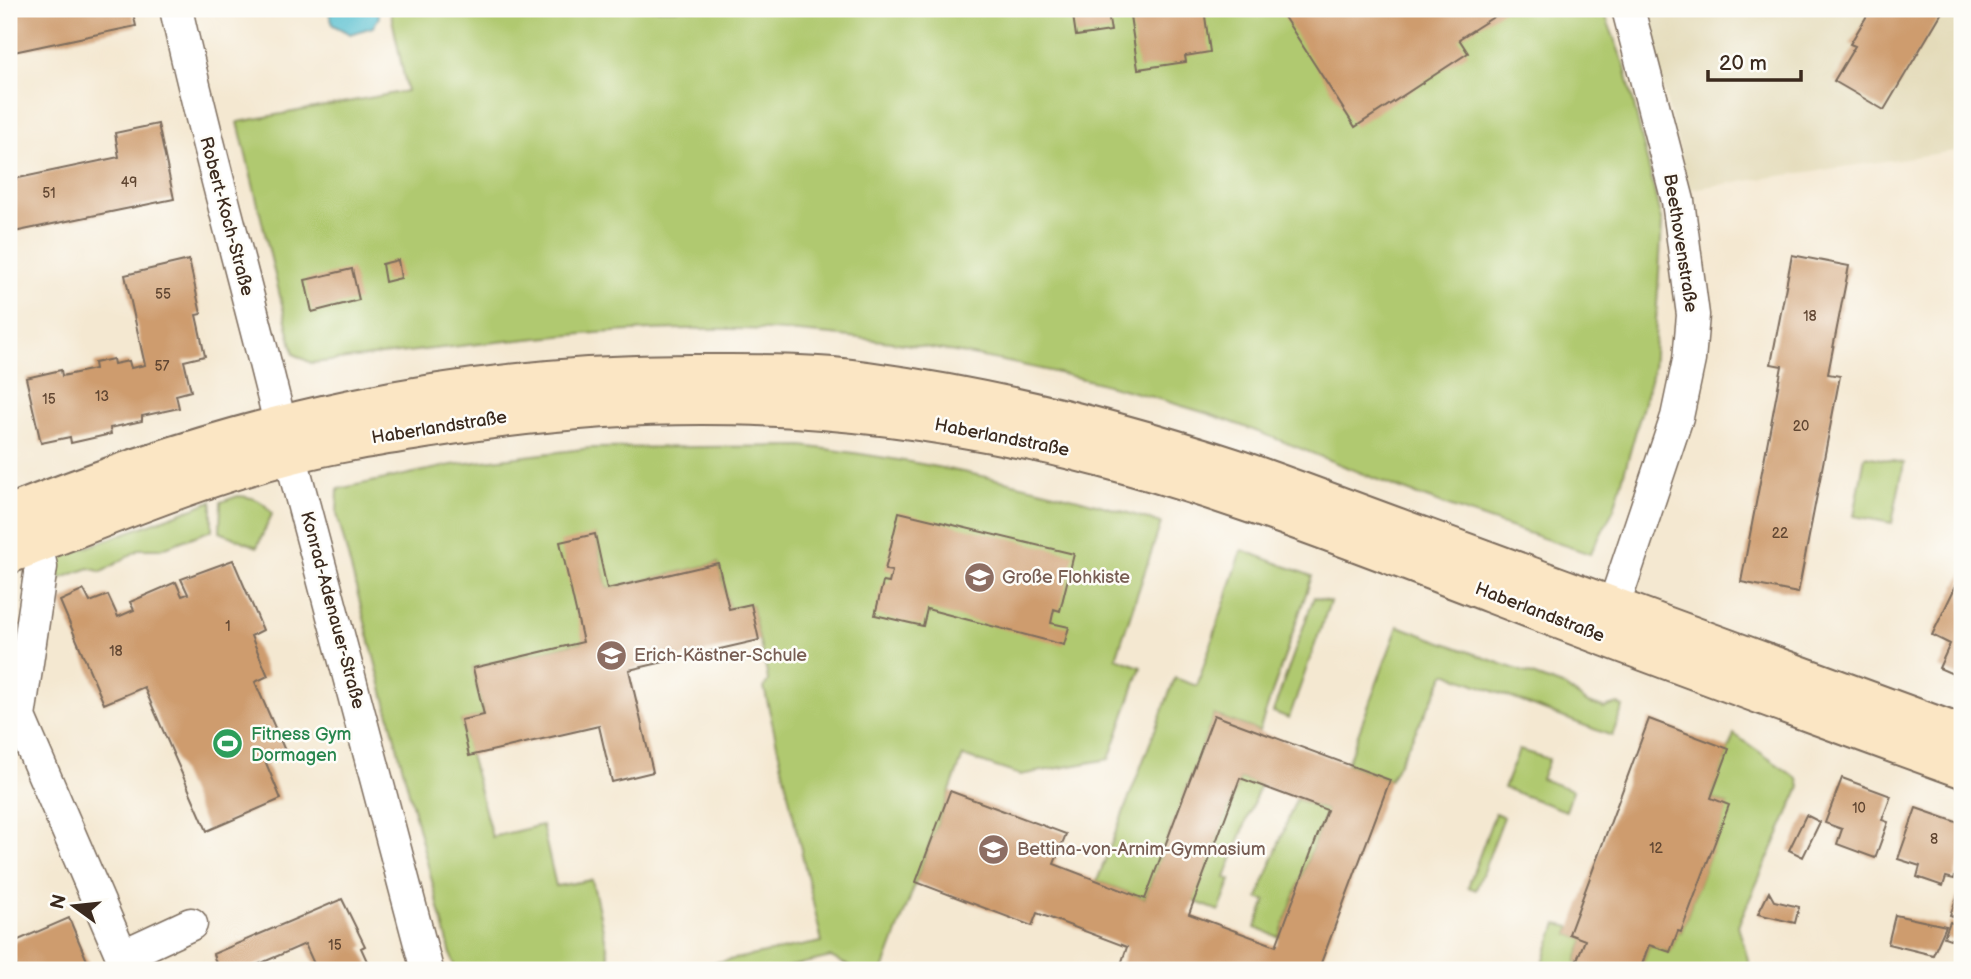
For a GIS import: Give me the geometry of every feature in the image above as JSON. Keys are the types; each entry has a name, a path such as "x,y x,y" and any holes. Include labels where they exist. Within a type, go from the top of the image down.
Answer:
{"street":[{"name":"Robert-Koch-Straße","path":"176,9 206,143 231,223 285,438"},
{"name":"Beethovenstraße","path":"1609,621 1677,417 1689,360 1693,315 1678,201 1628,9"},
{"name":"Haberlandstraße","path":"9,515 162,457 285,438 506,381 579,376 789,374 866,381 1034,412 1232,467 1962,768"},
{"name":"Haberlandstraße","path":"22,549 174,488 285,438"},
{"name":"Konrad-Adenauer-Straße","path":"285,438 427,970"},
{"path":"22,549 41,567 19,717 125,963 191,924"},
{"name":"Haberlandstraße","path":"1609,621 1962,735"}],"shaded area":[{"path":"1642,9 1962,9 1962,150 1690,189"}],"green space":[{"path":"390,9 1603,9 1625,67 1662,224 1653,370 1614,509 1590,554 1420,496 1199,411 1051,371 950,351 849,337 739,329 678,329 554,336 311,363 294,354 238,122 407,91"},
{"path":"802,446 983,476 1072,497 1161,523 1116,658 1141,667 1109,759 1020,775 963,756 883,970 856,970 831,957 774,970 677,970 822,942 764,687 768,681 767,673 751,605 729,609 718,563 607,589 595,534 583,642 473,668 484,715 461,721 492,837 542,825 556,886 592,880 612,970 455,970 337,514 338,489 452,465 591,448"},
{"path":"1865,456 1904,463 1892,523 1854,516"},
{"path":"238,496 258,500 272,514 257,547 220,532 221,502"},
{"path":"212,501 212,530 160,549 140,549 102,572 89,568 56,580 55,559"},
{"path":"1242,550 1312,576 1259,731 1214,715 1145,899 1097,881 1175,678 1197,686"},
{"path":"1314,597 1330,602 1289,718 1273,712"},
{"path":"1398,626 1565,687 1588,703 1604,708 1618,704 1623,707 1612,736 1446,673 1390,780 1347,764"},
{"path":"1734,734 1798,779 1800,787 1738,925 1751,970 1640,970 1649,945 1670,952 1678,931 1681,932 1728,805 1711,798"},
{"path":"1519,750 1549,759 1541,779 1573,790 1566,811 1504,788"},
{"path":"1240,778 1260,785 1225,878 1231,880 1219,911 1193,901"},
{"path":"1296,799 1327,810 1279,937 1255,928 1266,901 1258,898"},
{"path":"1495,813 1504,817 1476,890 1468,887"},
{"path":"1557,924 1571,927 1569,934 1585,940 1576,962 1597,970 1540,970"}],"water":[{"path":"328,9 378,9 379,17 373,27 350,34 333,25"}],"building":[{"path":"9,9 132,9 136,26 9,53"},
{"path":"1072,9 1124,10 1108,13 1111,31 1076,36"},
{"path":"1129,9 1204,9 1210,52 1185,56 1186,62 1138,69"},
{"path":"1279,9 1506,9 1459,39 1468,53 1355,127"},
{"path":"1871,9 1944,9 1884,110 1834,81 1855,46 1850,44"},
{"path":"158,124 174,199 9,233 9,180 119,157 115,133"},
{"path":"1792,255 1849,266 1828,374 1840,376 1798,593 1741,582 1782,366 1771,364"},
{"path":"189,260 201,314 196,315 205,356 184,361 191,391 176,395 179,408 142,416 142,421 110,428 111,434 71,443 70,437 41,443 26,378 61,370 62,376 95,369 94,363 113,359 114,364 129,361 131,368 145,365 125,275"},
{"path":"398,260 401,278 385,282 382,264"},
{"path":"352,269 359,300 312,312 305,280"},
{"name":"Große Flohkiste","path":"899,512 1074,554 1060,611 1054,609 1051,623 1069,627 1064,645 927,609 923,626 875,615 883,582 889,583 892,571 885,570"},
{"name":"Erich-Kästner-Schule","path":"595,534 607,589 718,563 729,609 751,604 759,640 629,670 653,772 612,782 599,726 469,756 461,720 484,715 473,668 583,642 560,542"},
{"path":"233,560 263,630 251,636 268,676 255,682 286,753 266,763 281,799 207,831 144,687 104,704 60,601 84,590 90,602 108,595 118,617 134,610 130,602 176,582 182,596 188,594 181,579"},
{"path":"1962,573 1962,678 1939,668 1950,644 1932,635"},
{"path":"9,620 22,622 9,698"},
{"name":"Bettina-von-Arnim-Gymnasium","path":"1214,715 1390,780 1321,963 1339,970 1119,970 1127,947 1037,913 1032,926 916,882 950,791 1066,834 1054,864 1145,899","holes":["1240,778 1327,810 1276,946 1189,914"]},
{"path":"1649,719 1729,749 1711,798 1729,805 1681,932 1678,931 1670,952 1649,945 1640,970 1597,970 1576,962 1585,940 1569,934"},
{"path":"1842,778 1891,796 1882,820 1888,822 1875,858 1837,844 1842,829 1825,823"},
{"path":"1916,808 1962,824 1962,855 1954,879 1946,877 1943,886 1917,877 1920,866 1898,859"},
{"path":"1806,815 1820,822 1803,857 1789,850"},
{"path":"1962,884 1962,920 1950,915"},
{"path":"1769,892 1774,901 1799,907 1795,923 1758,914"},
{"path":"342,899 365,946 361,948 371,970 313,970 315,966 305,944 245,970 192,970 216,963 213,954"},
{"path":"1895,915 1946,926 1933,955 1888,944"},
{"path":"69,918 91,970 18,970 9,944"},
{"path":"1950,922 1961,927 1956,941 1944,937"}],"place":[{"name":"Große Flohkiste","path":"979,577"},
{"name":"Erich-Kästner-Schule","path":"611,655"},
{"name":"Fitness Gym Dormagen","path":"228,744"},
{"name":"Bettina-von-Arnim-Gymnasium","path":"994,849"}]}
